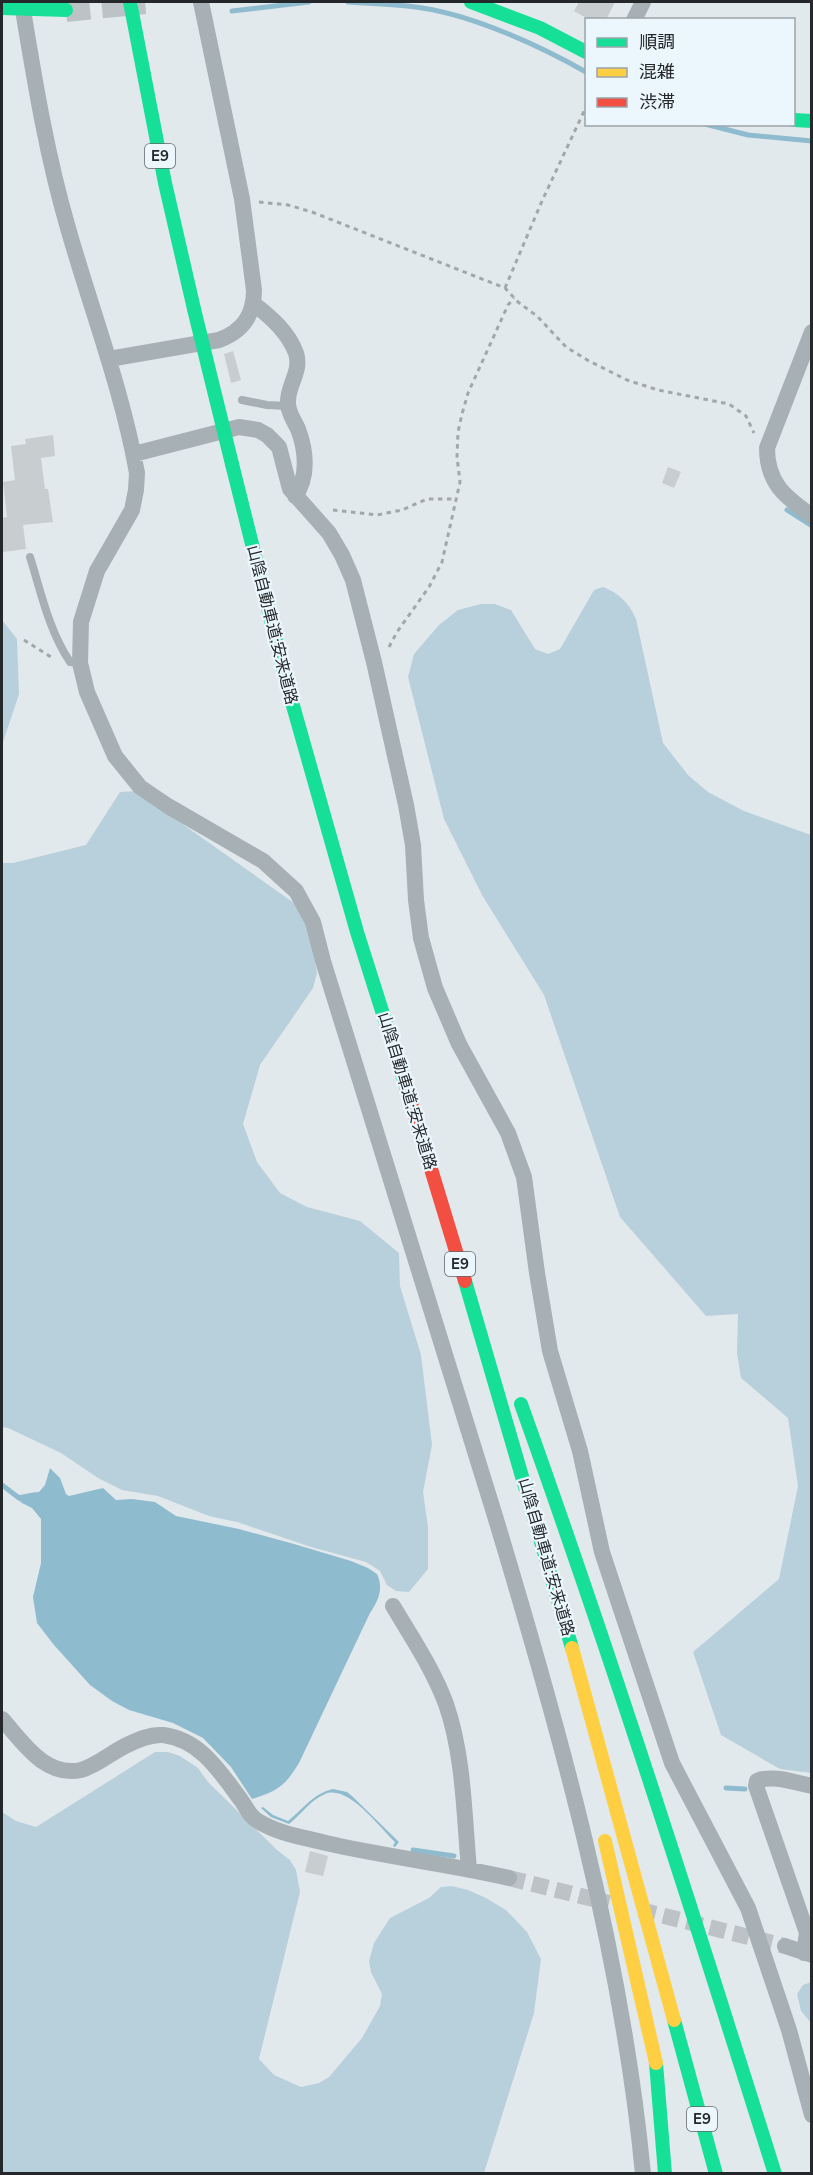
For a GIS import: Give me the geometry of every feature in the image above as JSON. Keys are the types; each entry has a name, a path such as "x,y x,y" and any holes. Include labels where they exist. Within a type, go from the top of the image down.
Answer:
{"main road":[{"name":"山陰自動車道;安来道路","path":"129,2 165,183 194,309 288,688 357,932 435,1179 584,1688 716,2174"},
{"path":"471,2 540,28 585,51"},
{"path":"2,8 66,10"},
{"path":"795,120 812,121"},
{"path":"435,1179 497,1340"},
{"path":"487,1354 499,1425 546,1606"},
{"path":"517,1394 581,1570 679,1869 775,2174"},
{"path":"603,1833 656,2064 665,2174"}],"street":[{"path":"109,359 219,340 230,336 249,319 254,304 242,199 201,2"},
{"path":"635,18 643,2"},
{"path":"23,10 40,119 67,227 109,359 137,473 132,510 97,571 87,599 75,663 115,756 140,787 168,806 263,861 296,891 313,922 322,961 524,1612 575,1805 608,1945 637,2112 643,2174"},
{"path":"254,304 285,332 297,355 297,375 288,392 288,406 298,430 305,463 301,488 295,496"},
{"path":"812,332 767,448 767,463 774,481 786,496 812,516"},
{"path":"134,454 239,428 258,430 267,435 279,447 288,481 295,496 329,533 353,580 374,662 411,835 421,938 435,988 459,1044 508,1133 524,1177 550,1351 579,1451 602,1552 672,1763 748,1908 789,2030 812,2115"},
{"path":"393,1606 422,1654 446,1704 456,1745 469,1869"},
{"path":"2,1719 36,1758 52,1767 70,1771 82,1770 141,1738 162,1735 179,1739 212,1761 255,1820 278,1832 358,1850 509,1878"},
{"path":"785,1946 808,1954 807,1933 756,1786 757,1781 761,1779 776,1779 812,1786"}],"lane":[{"path":"242,400 288,406"},
{"path":"30,557 50,621 75,663"}],"path":[{"path":"505,288 585,109"},
{"path":"242,199 288,205 312,212 505,288 537,316 566,347 627,380 658,390 729,404 746,416 756,436 767,448"},
{"path":"374,662 383,658 397,632 433,578 445,551 460,482 457,457 458,432 462,414 468,393 508,305 514,298"},
{"path":"309,511 333,510 377,514 402,510 427,499 457,499"},
{"path":"24,640 52,658 75,663"}],"shaded area":[{"path":"603,587 623,599 636,619 663,743 688,775 708,792 744,811 811,835 811,1773 780,1769 721,1735 693,1652 779,1579 798,1486 788,1418 741,1378 737,1353 738,1314 706,1316 620,1217 544,995 482,895 444,819 408,677 414,654 439,625 458,610 481,604 495,604 511,610 535,649 548,654 560,649 594,590"},
{"path":"2,620 17,639 19,694 2,745"},
{"path":"136,791 294,903 309,929 317,973 313,988 260,1065 243,1124 257,1162 280,1193 307,1207 360,1221 399,1253 400,1286 421,1355 432,1445 423,1492 428,1527 428,1569 409,1592 396,1591 387,1585 380,1571 366,1562 311,1547 237,1522 209,1516 158,1496 122,1490 98,1478 61,1453 2,1427 2,863 13,863 86,845 120,792"},
{"path":"155,1752 168,1752 180,1756 198,1768 208,1782 290,1860 296,1870 300,1892 259,2059 274,2075 301,2087 319,2083 329,2077 362,2038 380,2006 382,1994 371,1972 369,1961 374,1943 390,1918 429,1898 441,1887 452,1886 486,1898 506,1910 527,1932 541,1959 534,2013 484,2173 2,2173 2,1812 16,1821 36,1827"},
{"path":"811,1982 811,2023 801,2011 797,1994 803,1985"}],"water":[{"path":"50,1468 60,1478 69,1496 103,1488 116,1500 132,1499 155,1502 176,1516 239,1529 294,1544 351,1561 377,1574 380,1585 378,1599 299,1763 280,1787 252,1799 231,1767 203,1738 173,1723 129,1710 112,1701 90,1685 37,1623 33,1597 41,1563 41,1519 32,1508 13,1495 39,1492 45,1485"},
{"path":"333,1789 347,1792 353,1797 399,1842 395,1847 393,1846 395,1842 363,1809 343,1795 325,1794 310,1804 289,1824 271,1817 261,1808 288,1821 314,1798"}],"building":[{"path":"579,2 615,2 607,18 586,18 574,11"},
{"path":"233,351 241,380 231,383 224,354"},
{"path":"53,435 55,456 41,458 53,522 23,525 26,549 3,552 2,518 7,517 3,482 15,480 11,446 26,444 25,439"},
{"path":"668,467 681,472 674,488 662,483"},
{"path":"310,1851 328,1856 323,1876 305,1872"}],"waterway":[{"path":"232,11 309,2"},
{"path":"348,2 413,7 464,18 528,42 585,71"},
{"path":"713,126 748,135 812,141"},
{"path":"787,510 812,526"},
{"path":"2,1485 19,1498"},
{"path":"726,1788 745,1789"},
{"path":"413,1850 454,1856"}],"tunnel":[{"path":"66,10 145,2"},
{"path":"509,1878 609,1903"},
{"path":"640,1910 785,1946"}],"traffic: fast":[{"path":"130,2 165,183 194,309"},
{"path":"471,2 540,28 585,51"},
{"path":"2,8 66,10"},
{"path":"795,120 812,121"},
{"path":"194,309 232,464"},
{"path":"232,464 288,688 357,932 408,1093"},
{"path":"465,1281 572,1648"},
{"path":"521,1404 620,1691 775,2174"},
{"path":"674,2020 716,2174"},
{"path":"656,2063 665,2174"}],"traffic: slow":[{"path":"572,1648 674,2020"},
{"path":"605,1841 656,2063"}],"traffic: jam":[{"path":"408,1093 465,1281"}]}
